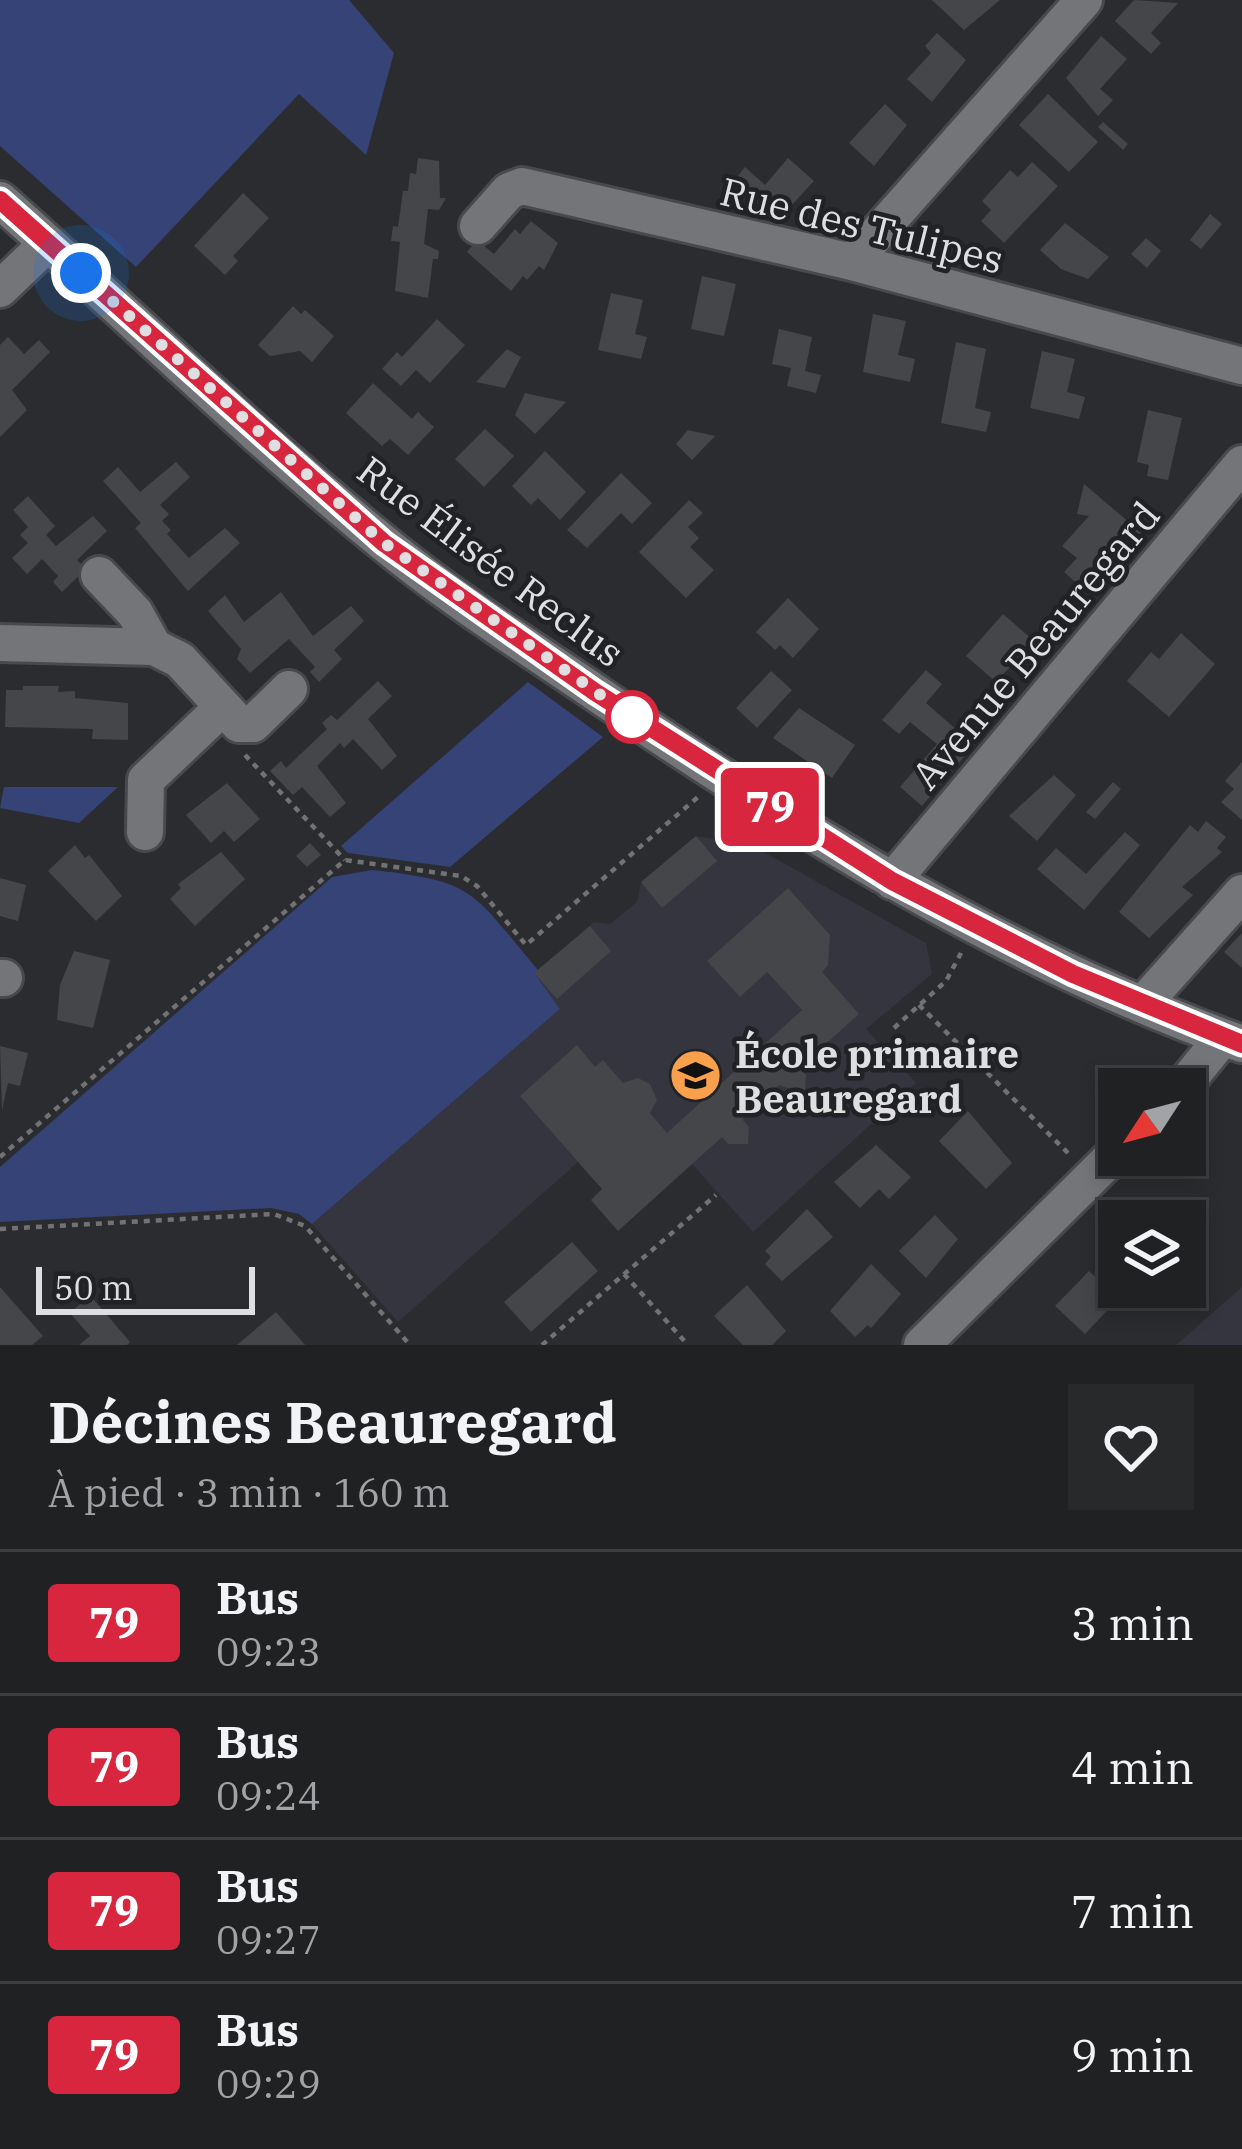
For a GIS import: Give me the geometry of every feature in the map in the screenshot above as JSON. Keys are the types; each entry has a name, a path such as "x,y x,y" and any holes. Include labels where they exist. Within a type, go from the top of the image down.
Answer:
{"street":[{"path":"852,262 1084,0"},
{"name":"Rue des Tulipes","path":"478,226 509,191 522,186 852,262 1242,366"},
{"name":"Rue Élisée Reclus","path":"0,200 384,543 632,717 892,881 976,926 1233,1041"},
{"path":"0,289 48,242"},
{"name":"Avenue Beauregard","path":"892,881 1242,464"},
{"path":"100,575 135,613 154,646"},
{"path":"0,643 154,646 180,660 231,716 253,724 290,689"},
{"path":"146,832 146,780 231,716"},
{"path":"1144,1004 1242,893"},
{"path":"1201,1068 1233,1041"},
{"path":"922,1345 1098,1171"}],"path":[{"path":"231,716 242,751 345,860 461,876 477,886 526,945 700,795 716,806"},
{"path":"0,1157 345,860"},
{"path":"894,1028 946,981 976,926"},
{"path":"920,1005 1092,1177"},
{"path":"542,1345 716,1195"},
{"path":"0,1228 274,1214 305,1226 410,1345"},
{"path":"624,1274 688,1345"}],"shaded area":[{"path":"0,0 349,0 394,53 366,155 299,94 136,267 0,146"},
{"path":"528,682 603,737 450,867 348,853 341,846"},
{"path":"4,787 118,787 79,823 0,808"},
{"name":"École primaire Beauregard","path":"696,836 753,846 926,943 932,974 866,1029 916,1083 753,1232 692,1164 618,1231 591,1200 602,1189 578,1162 398,1322 312,1224 560,1009 534,973 594,922 610,924 637,902 641,882"},
{"path":"372,870 433,879 470,895 538,970 535,974 560,1009 312,1224 299,1214 271,1208 0,1222 0,1167 332,877"},
{"path":"1242,1287 1242,1345 1176,1345"}],"building":[{"path":"932,0 1000,0 964,30"},
{"path":"1134,0 1178,3 1151,33 1161,43 1151,54 1115,21"},
{"path":"937,33 966,60 932,102 907,79 931,53 925,46"},
{"path":"1101,36 1127,59 1100,89 1113,100 1098,116 1066,78"},
{"path":"1048,94 1098,142 1069,172 1019,125"},
{"path":"885,104 907,125 874,166 849,143"},
{"path":"1103,122 1128,144 1123,150 1098,127"},
{"path":"418,158 439,161 440,198 446,198 439,210 428,209 424,244 439,251 438,259 433,259 428,298 395,291 400,242 391,241 403,191 408,191 410,173 416,174"},
{"path":"788,158 814,181 789,208 775,195 763,209 733,182 745,167 765,185"},
{"path":"1032,162 1058,186 1004,243 981,221 991,210 982,201 1010,170 1018,177"},
{"path":"243,193 269,218 233,256 238,261 225,275 194,246"},
{"path":"1210,214 1222,224 1201,249 1190,240"},
{"path":"531,221 558,243 544,270 539,266 527,280 523,276 511,291 467,252 477,240 494,254 515,229 520,234"},
{"path":"1065,223 1109,257 1088,279 1061,269 1040,250"},
{"path":"1146,238 1161,251 1147,268 1131,254"},
{"path":"702,276 736,284 724,336 691,329"},
{"path":"611,293 643,300 635,334 647,337 641,359 598,350"},
{"path":"293,306 301,314 305,310 334,336 312,362 300,351 270,356 258,345"},
{"path":"873,314 906,321 898,355 915,359 910,382 863,372"},
{"path":"437,319 465,345 430,383 416,370 401,386 382,369 397,352 402,357"},
{"path":"779,329 812,337 805,371 821,375 816,393 787,386 791,368 772,364"},
{"path":"8,337 24,354 39,340 50,352 12,390 27,410 0,437 0,345"},
{"path":"956,342 986,349 975,408 991,412 986,432 941,423"},
{"path":"507,349 521,357 505,388 476,382"},
{"path":"1042,351 1075,359 1067,392 1085,397 1079,419 1030,408"},
{"path":"373,383 412,419 418,412 434,427 408,455 390,439 382,446 346,413"},
{"path":"525,393 566,402 535,434 515,415"},
{"path":"1148,410 1182,418 1168,480 1147,476 1149,465 1137,462"},
{"path":"485,429 514,456 484,487 455,459"},
{"path":"688,430 715,436 692,460 676,444"},
{"path":"545,451 586,492 560,520 538,498 531,505 512,486"},
{"path":"176,462 190,477 160,505 169,514 162,521 171,530 167,534 189,558 225,528 240,543 188,591 135,528 141,523 103,481 118,467 140,492"},
{"path":"621,473 652,503 632,524 621,513 587,548 567,530"},
{"path":"1084,484 1144,535 1091,596 1064,572 1077,558 1062,546 1089,516 1077,514"},
{"path":"28,496 55,526 46,535 56,546 93,516 107,531 77,560 86,569 62,592 53,582 58,576 42,559 27,574 12,558 28,543 20,535 28,527 13,510"},
{"path":"689,500 703,513 688,527 699,538 690,547 714,570 686,598 639,552"},
{"path":"281,592 313,636 351,606 364,621 334,650 342,659 319,682 310,672 315,667 289,639 250,673 237,659 241,649 208,611 225,595 244,622"},
{"path":"788,598 819,629 793,658 780,645 775,650 756,632"},
{"path":"1003,614 1034,641 996,682 966,656"},
{"path":"1181,633 1215,664 1169,717 1127,681 1151,652 1159,659"},
{"path":"926,670 942,684 926,703 974,745 922,806 900,787 937,744 910,722 899,734 882,720"},
{"path":"771,671 792,690 757,728 736,708"},
{"path":"378,681 392,696 368,719 397,756 382,770 353,739 344,748 340,743 317,766 346,803 330,817 302,787 293,795 270,771 281,761 286,768 327,729 322,723 331,715 337,720"},
{"path":"23,686 59,686 58,692 75,691 75,698 128,703 128,740 92,739 93,729 5,727 6,690 23,690"},
{"path":"799,708 855,745 832,778 773,738"},
{"path":"1242,762 1242,820 1221,802 1234,789 1225,781"},
{"path":"1054,775 1076,795 1037,841 1009,816"},
{"path":"1113,782 1121,789 1095,819 1086,812"},
{"path":"227,783 260,819 234,842 224,831 211,843 186,815"},
{"path":"1206,821 1226,837 1217,848 1222,852 1182,887 1193,895 1149,938 1119,912 1190,825 1198,832"},
{"path":"1125,832 1140,845 1084,910 1037,869 1056,848 1086,874"},
{"path":"696,836 717,861 662,908 641,882"},
{"path":"310,843 321,855 307,867 296,856"},
{"path":"75,845 122,896 96,921 48,871"},
{"path":"221,852 245,879 195,926 170,899 181,888 178,884"},
{"path":"0,878 26,885 18,921 0,916"},
{"path":"788,888 830,935 828,965 822,972 859,1014 799,1068 806,1075 805,1094 779,1085 742,1119 749,1127 748,1144 728,1144 722,1137 618,1231 591,1200 602,1189 520,1096 577,1045 595,1067 603,1060 623,1083 638,1078 650,1084 657,1100 650,1113 667,1133 802,1010 767,972 740,997 707,961"},
{"path":"590,926 611,951 557,999 534,973"},
{"path":"1242,933 1242,968 1224,952"},
{"path":"74,951 110,960 93,1028 57,1020 60,985"},
{"path":"0,1046 28,1053 20,1086 8,1083 2,1110"},
{"path":"968,1111 1012,1163 986,1189 939,1141"},
{"path":"876,1145 911,1177 889,1199 879,1189 860,1208 834,1182"},
{"path":"807,1209 833,1237 782,1281 765,1264 771,1257 765,1251"},
{"path":"935,1215 958,1239 926,1278 899,1251"},
{"path":"572,1242 598,1271 531,1332 504,1302"},
{"path":"871,1264 901,1294 871,1328 868,1325 855,1337 830,1311"},
{"path":"1089,1271 1098,1279 1098,1308 1110,1308 1085,1334 1055,1306"},
{"path":"747,1285 786,1331 772,1345 743,1345 714,1316"},
{"path":"0,1287 43,1336 32,1345 0,1345"},
{"path":"90,1295 130,1342 127,1345 79,1345 90,1336 70,1313"},
{"path":"276,1312 305,1345 237,1345"}],"bus line":[{"name":"79","path":"0,200 384,543 595,692 892,881 1073,974 1242,1044"}],"place":[{"name":"École primaire Beauregard","path":"696,1075"}],"route":[{"path":"81,273 384,543 632,717"}]}
